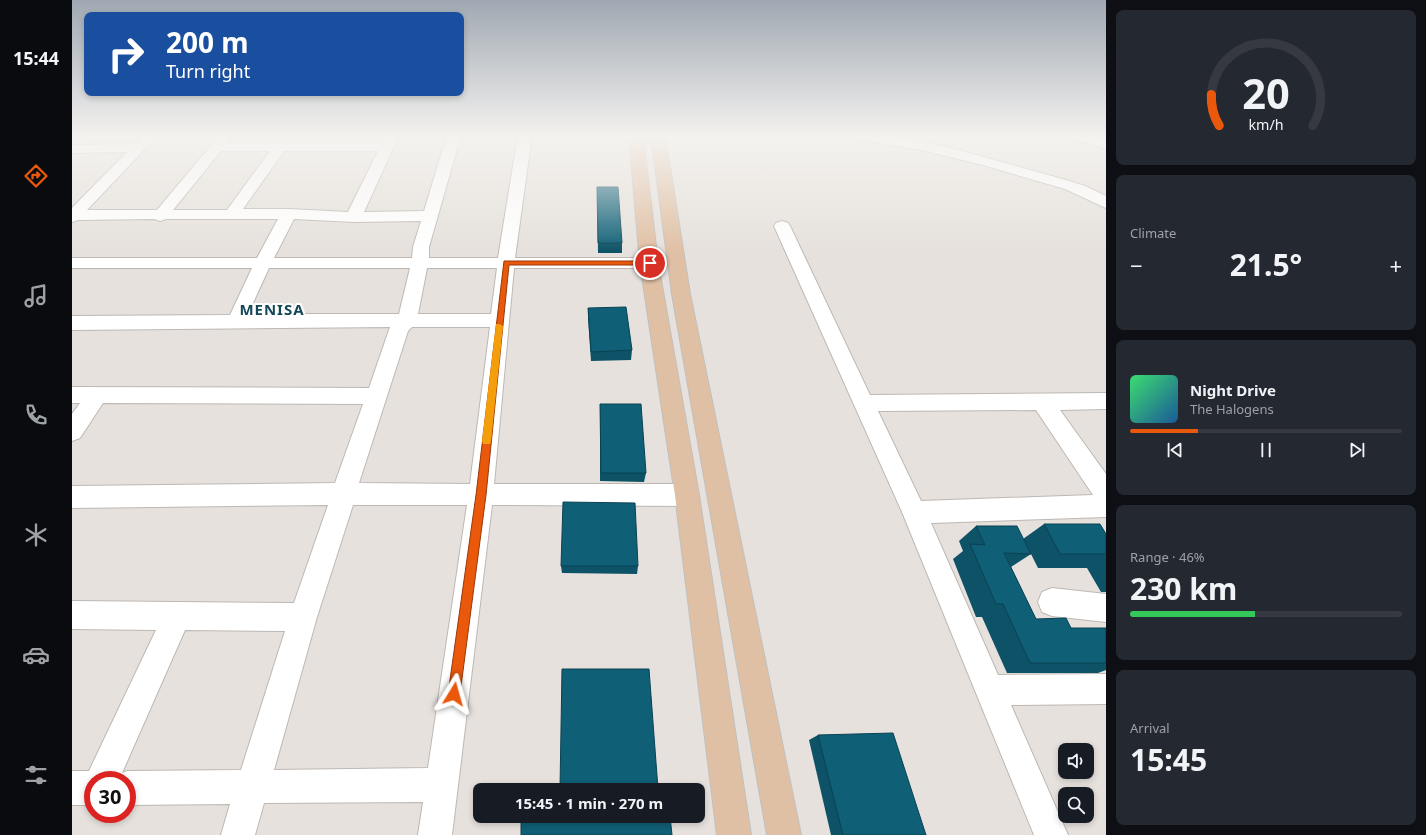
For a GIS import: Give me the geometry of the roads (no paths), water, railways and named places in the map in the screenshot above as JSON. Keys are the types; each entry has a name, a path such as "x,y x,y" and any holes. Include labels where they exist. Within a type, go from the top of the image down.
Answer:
{"main road":[{"path":"640,174 650,263 687,495 734,835"},
{"path":"664,174 681,294 784,835"}],"street":[{"path":"73,216 114,174"},
{"path":"160,216 196,174"},
{"path":"231,215 261,174"},
{"path":"354,217 374,174"},
{"path":"238,835 303,617 397,332 406,320 420,263 421,247 442,174"},
{"path":"435,835 481,495 506,263 519,174"},
{"path":"1030,174 1076,188 1106,203"},
{"path":"73,216 289,214 354,217 430,216"},
{"path":"236,321 263,263 289,214"},
{"path":"782,226 914,512 1051,835"},
{"path":"72,264 650,263"},
{"path":"72,323 500,320"},
{"path":"72,395 377,396"},
{"path":"72,432 97,395"},
{"path":"1042,401 1106,494"},
{"path":"863,403 1106,401"},
{"path":"72,497 344,494 687,495"},
{"path":"914,512 1106,506"},
{"path":"1052,602 1106,608"},
{"path":"72,615 303,617"},
{"path":"106,771 177,616"},
{"path":"989,690 1106,689"},
{"path":"136,788 441,785"},
{"path":"72,788 84,788"}],"district":[{"name":"MENISA","path":"272,309"}]}
